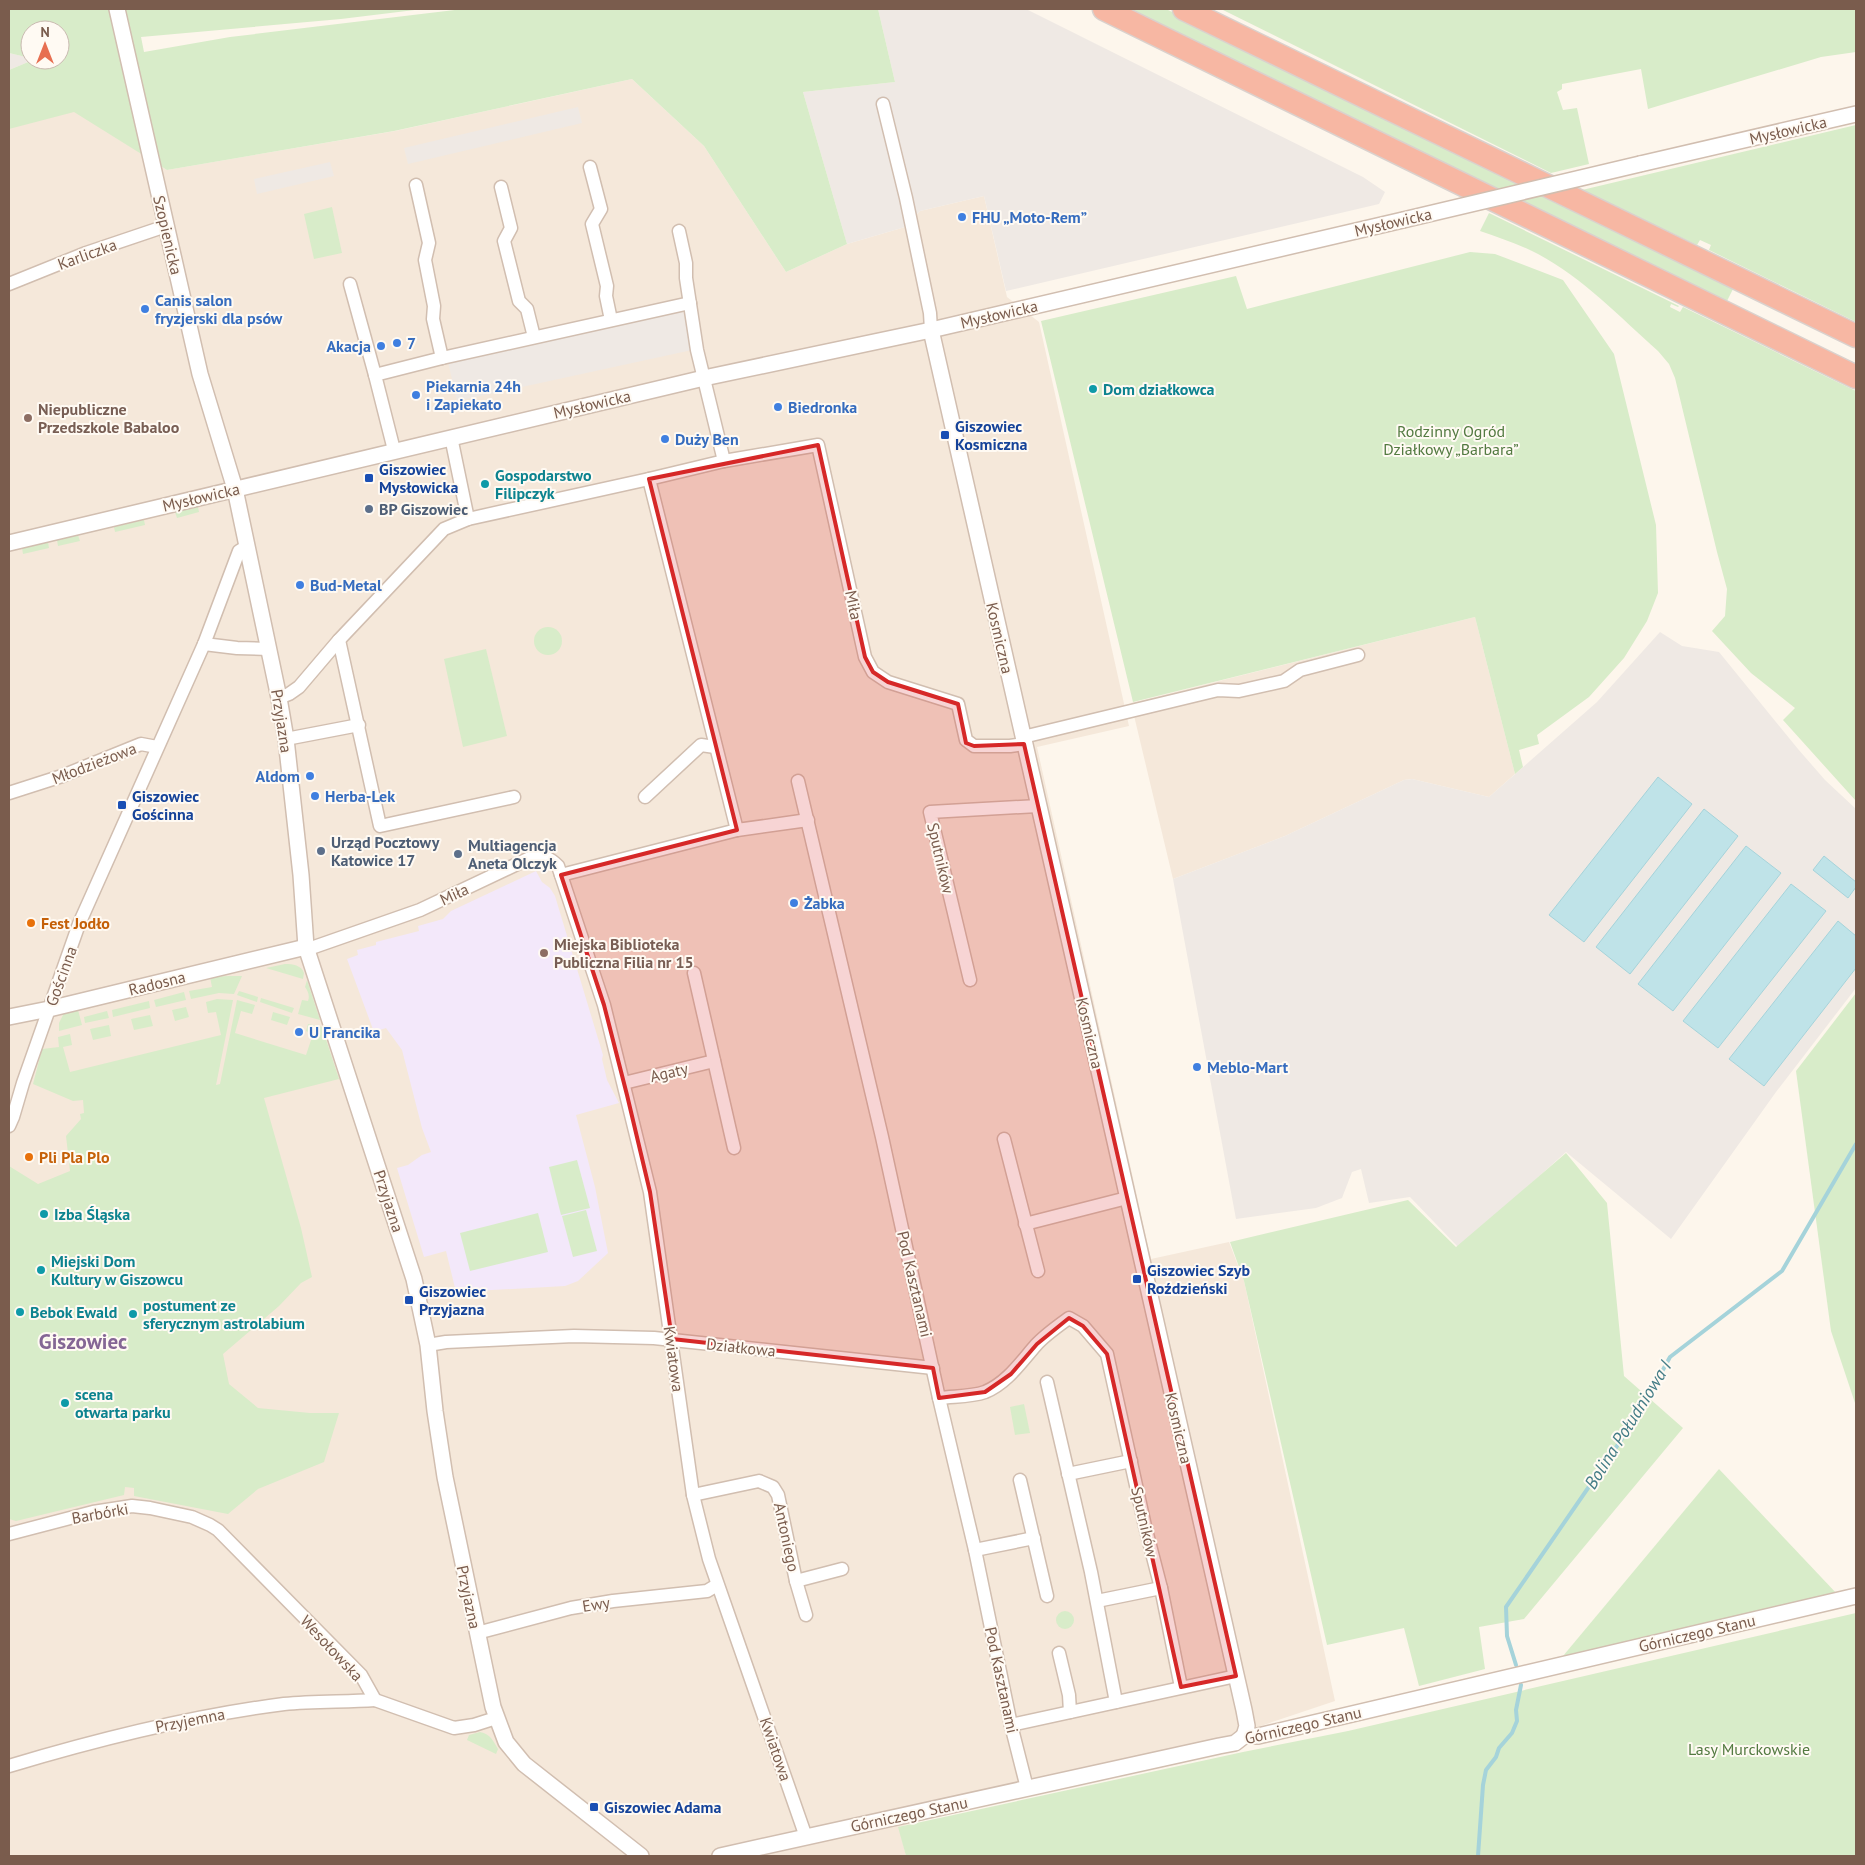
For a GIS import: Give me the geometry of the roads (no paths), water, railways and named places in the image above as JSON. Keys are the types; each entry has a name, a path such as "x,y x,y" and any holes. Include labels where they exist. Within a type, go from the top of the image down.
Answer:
{"highway":[{"path":"1104,9 1856,377"},
{"path":"1184,9 1856,336"}],"street":[{"name":"Szopienicka","path":"117,9 200,374 235,489"},
{"path":"883,104 908,208 930,313 931,330"},
{"name":"Mysłowicka","path":"9,543 394,450 704,378 931,330 1856,114"},
{"path":"590,167 601,209 592,224 607,286 606,296 611,320"},
{"path":"416,185 430,243 425,260 434,306 433,319 442,358"},
{"path":"501,187 510,228 504,241 519,301 527,309 534,337"},
{"name":"Karliczka","path":"9,284 86,253 166,226"},
{"path":"679,231 686,263 686,278 697,350 724,461"},
{"path":"350,284 394,450"},
{"path":"375,375 442,358 690,303"},
{"name":"Kosmiczna","path":"931,330 1236,1676 1246,1726 1244,1736"},
{"path":"451,437 468,519"},
{"name":"Miła","path":"279,698 299,687 339,640 444,529 468,519 649,480 724,461 818,445 865,657 873,672 888,682 958,704 966,740 969,744 974,746 1010,746 1023,741"},
{"path":"649,480 737,830"},
{"name":"Przyjazna","path":"235,489 286,739 301,875 306,947 403,1242 419,1300 428,1345 445,1477 496,1718 510,1748 524,1764 641,1856"},
{"name":"Młodzieżowa","path":"9,793 62,776 141,744 157,747 204,644 239,551 247,546"},
{"path":"339,640 380,826 514,797"},
{"path":"204,644 269,649"},
{"path":"1023,741 1218,690 1239,691 1284,681 1300,670 1358,655"},
{"path":"286,739 359,725"},
{"path":"645,797 700,745 715,747"},
{"name":"Gościnna","path":"9,1126 82,916 157,747"},
{"name":"Pod Kasztanami","path":"798,781 857,1026 939,1398 975,1550 1011,1725 1027,1788"},
{"name":"Sputników","path":"970,980 930,812 1031,808 1038,806"},
{"path":"561,875 737,830 808,820"},
{"name":"Miła","path":"306,947 314,948 420,910 532,857 540,855 552,860 558,866 561,875"},
{"name":"Kwiatowa","path":"561,875 604,1005 650,1192 693,1495 717,1585 806,1837"},
{"name":"Radosna","path":"9,1017 306,947"},
{"path":"694,973 734,1148"},
{"name":"Agaty","path":"624,1082 714,1061"},
{"path":"1004,1139 1038,1271"},
{"path":"1025,1224 1127,1198"},
{"name":"Sputników","path":"939,1398 973,1395 985,1392 995,1386 1018,1367 1037,1344 1069,1318 1083,1326 1107,1354 1161,1588 1181,1688"},
{"name":"Działkowa","path":"428,1345 446,1342 574,1336 672,1339 933,1368"},
{"path":"1047,1382 1098,1601 1116,1702"},
{"path":"1068,1474 1131,1461"},
{"path":"1020,1480 1047,1596"},
{"name":"Antoniego","path":"693,1495 759,1481 773,1487 778,1495 796,1581 806,1615"},
{"name":"Barbórki","path":"9,1533 94,1512 132,1506 192,1517 218,1530"},
{"name":"Wesołowska","path":"218,1530 360,1675 375,1700"},
{"path":"975,1550 1034,1538"},
{"name":"Antoniego","path":"796,1581 842,1569"},
{"name":"Ewy","path":"477,1633 571,1608 614,1601 707,1591 717,1585"},
{"path":"1098,1601 1161,1588"},
{"name":"Górniczego Stanu","path":"720,1856 1219,1746 1235,1742 1244,1736 1258,1736 1856,1596"},
{"path":"1059,1653 1069,1695 1070,1712"},
{"path":"1011,1725 1236,1676"},
{"path":"375,1700 454,1728 474,1725 496,1718"},
{"name":"Przyjemna","path":"9,1766 67,1749 202,1716 286,1704 375,1700"}],"water":[{"path":"1658,777 1692,804 1584,942 1549,915"},
{"path":"1704,809 1738,836 1630,974 1596,947"},
{"path":"1746,846 1781,873 1673,1011 1638,984"},
{"path":"1824,856 1856,882 1856,887 1848,898 1813,870"},
{"path":"1791,884 1826,911 1718,1048 1683,1021"},
{"path":"1838,921 1856,936 1856,968 1764,1086 1729,1059"}],"waterway":[{"name":"Bolina Południowa I","path":"1516,1665 1507,1636 1506,1607 1637,1417 1670,1357 1782,1271 1856,1144"},
{"name":"Bolina Południowa I","path":"1478,1856 1483,1785 1486,1770 1496,1757 1499,1748 1512,1733 1517,1721 1516,1710 1521,1685"}],"place":[{"name":"FHU „Moto-Rem”","path":"962,217"},
{"name":"Canis salon fryzjerski dla psów","path":"145,309"},
{"name":"7","path":"397,343"},
{"name":"Akacja","path":"381,346"},
{"name":"Dom działkowca","path":"1093,389"},
{"name":"Piekarnia 24h i Zapiekato","path":"416,395"},
{"name":"Biedronka","path":"778,407"},
{"name":"Niepubliczne Przedszkole Babaloo","path":"28,418"},
{"name":"Giszowiec Kosmiczna","path":"945,435"},
{"name":"Duży Ben","path":"665,439"},
{"name":"Giszowiec Mysłowicka","path":"369,478"},
{"name":"Gospodarstwo Filipczyk","path":"485,484"},
{"name":"BP Giszowiec","path":"369,509"},
{"name":"Bud-Metal","path":"300,585"},
{"name":"Aldom","path":"310,776"},
{"name":"Herba-Lek","path":"315,796"},
{"name":"Giszowiec Gościnna","path":"122,805"},
{"name":"Urząd Pocztowy Katowice 17","path":"321,851"},
{"name":"Multiagencja Aneta Olczyk","path":"458,854"},
{"name":"Żabka","path":"794,903"},
{"name":"Fest Jodło","path":"31,923"},
{"name":"Miejska Biblioteka Publiczna Filia nr 15","path":"544,953"},
{"name":"U Francika","path":"299,1032"},
{"name":"Meblo-Mart","path":"1197,1067"},
{"name":"Pli Pla Plo","path":"29,1157"},
{"name":"Izba Śląska","path":"44,1214"},
{"name":"Miejski Dom Kultury w Giszowcu","path":"41,1270"},
{"name":"Giszowiec Szyb Roździeński","path":"1137,1279"},
{"name":"Giszowiec Przyjazna","path":"409,1300"},
{"name":"Bebok Ewald","path":"20,1312"},
{"name":"postument ze sferycznym astrolabium","path":"133,1314"},
{"name":"scena otwarta parku","path":"65,1403"},
{"name":"Giszowiec Adama","path":"594,1807"}],"district":[{"name":"Giszowiec","path":"83,1342"}],"park label":[{"name":"Rodzinny Ogród Działkowy „Barbara”","path":"1451,440"},
{"name":"Lasy Murckowskie","path":"1749,1749"}]}
